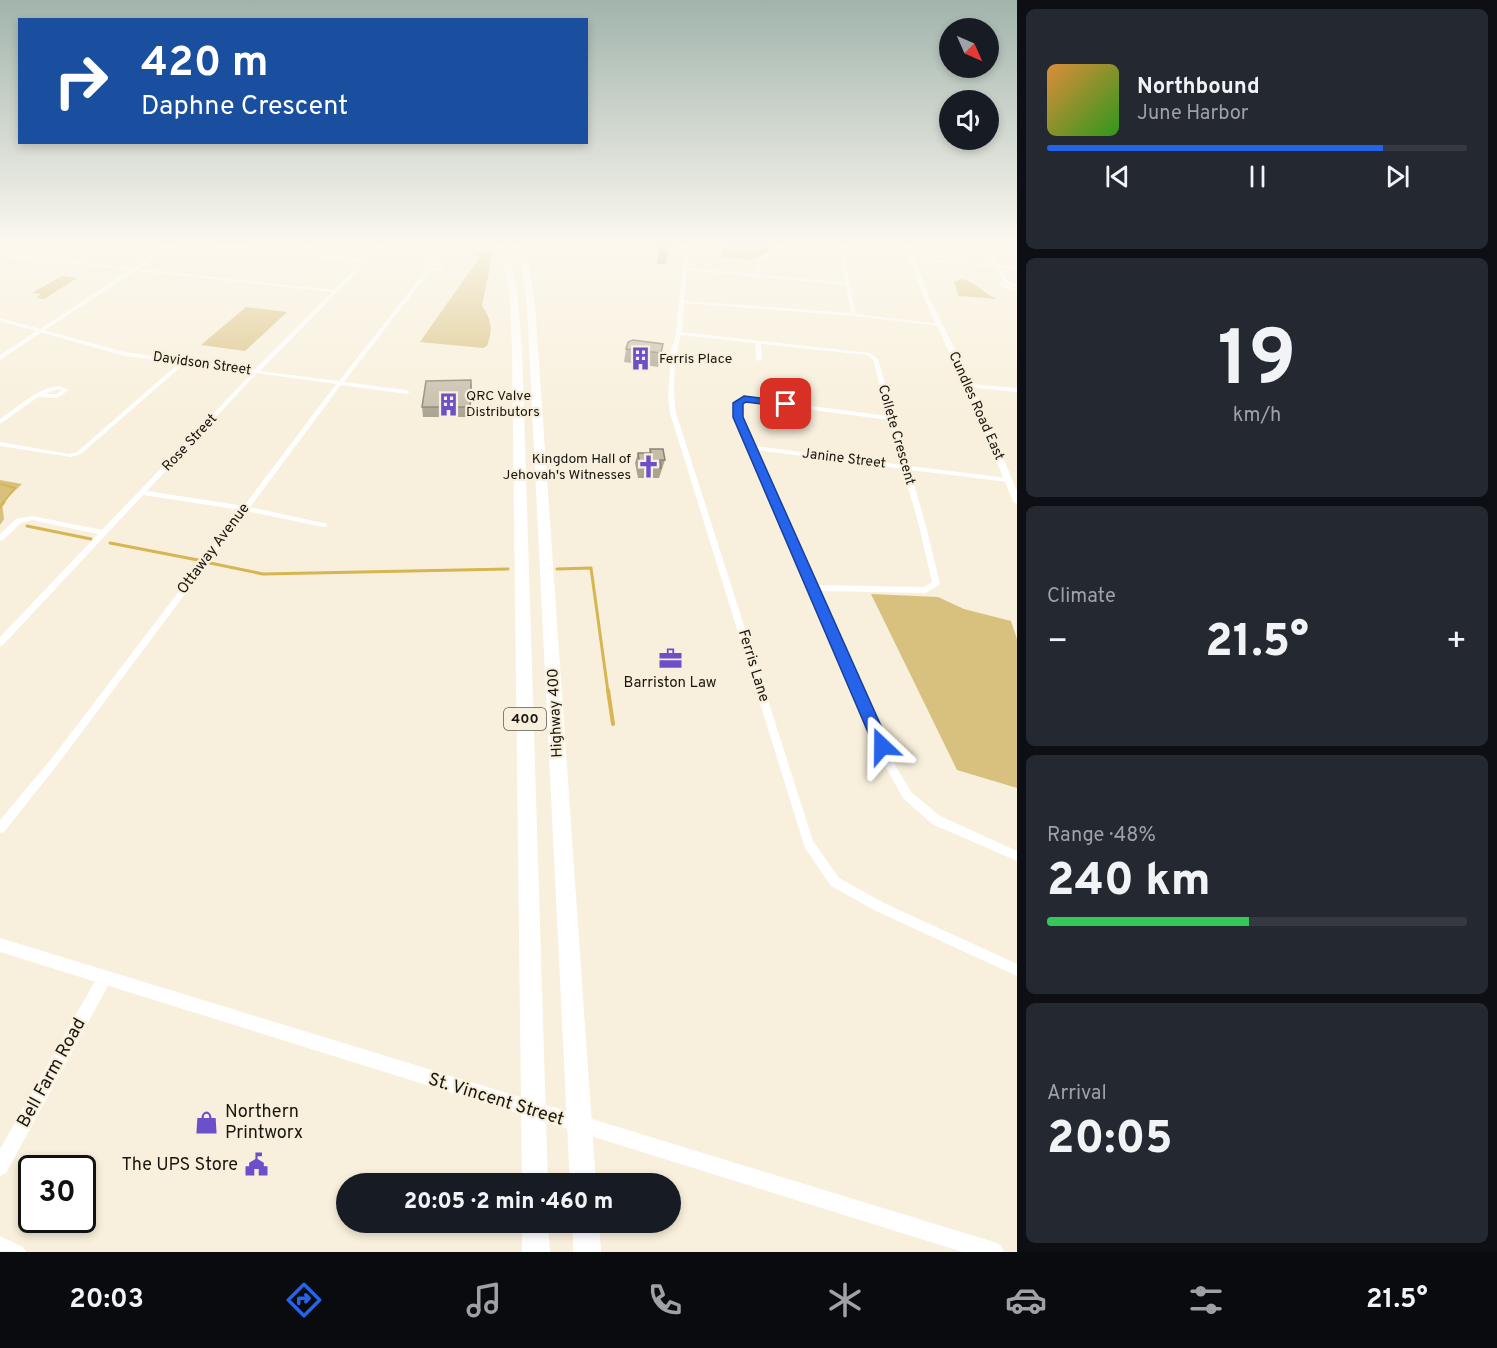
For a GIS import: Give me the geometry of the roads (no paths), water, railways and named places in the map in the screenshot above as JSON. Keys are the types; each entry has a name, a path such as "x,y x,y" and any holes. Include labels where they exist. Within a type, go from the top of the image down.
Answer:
{"highway":[{"name":"Highway 400","path":"514,303 518,347 535,1173"},
{"name":"Highway 400","path":"530,303 582,1173"},
{"path":"536,1233 536,1252"},
{"path":"586,1233 587,1252"}],"main road":[{"path":"0,358 84,303"},
{"name":"Cundles Road East","path":"930,303 969,386 1017,501"},
{"name":"St. Vincent Street","path":"0,945 994,1252"},
{"name":"Bell Farm Road","path":"0,1167 104,979"}],"street":[{"name":"Rose Street","path":"0,643 322,303"},
{"name":"Ottaway Avenue","path":"0,828 55,761 244,508 403,303"},
{"name":"Ferris Lane","path":"683,303 673,364 670,398 673,413 809,844 835,882 880,908 1017,970"},
{"path":"702,303 854,315 938,325"},
{"path":"851,303 854,315"},
{"name":"Davidson Street","path":"0,319 124,354 407,392"},
{"name":"Collete Crescent","path":"679,333 868,354 875,359 926,535 936,583 926,590 814,588"},
{"path":"758,342 759,359"},
{"path":"0,444 69,456 80,453 183,362"},
{"path":"969,386 1017,390"},
{"path":"0,422 38,395"},
{"path":"890,417 744,399 738,403 736,409 890,766 908,795 936,820 1017,856"},
{"name":"Janine Street","path":"751,448 1008,480"},
{"path":"143,493 244,508 323,525"},
{"path":"0,538 19,521 32,518 103,533"},
{"path":"0,1243 18,1252"}],"waterway":[{"path":"0,484 15,488 3,503"},
{"path":"0,507 4,502"},
{"path":"27,526 91,539"},
{"path":"110,543 198,560"},
{"path":"210,563 263,574 508,569"},
{"path":"557,569 591,568 608,692"},
{"path":"608,690 613,724"}],"place":[{"name":"Ferris Place","path":"641,359"},
{"name":"QRC Valve Distributors","path":"448,404"},
{"name":"Kingdom Hall of Jehovah's Witnesses","path":"649,467"},
{"name":"Barriston Law","path":"670,659"},
{"name":"Northern Printworx","path":"207,1122"},
{"name":"The UPS Store","path":"256,1165"}]}
